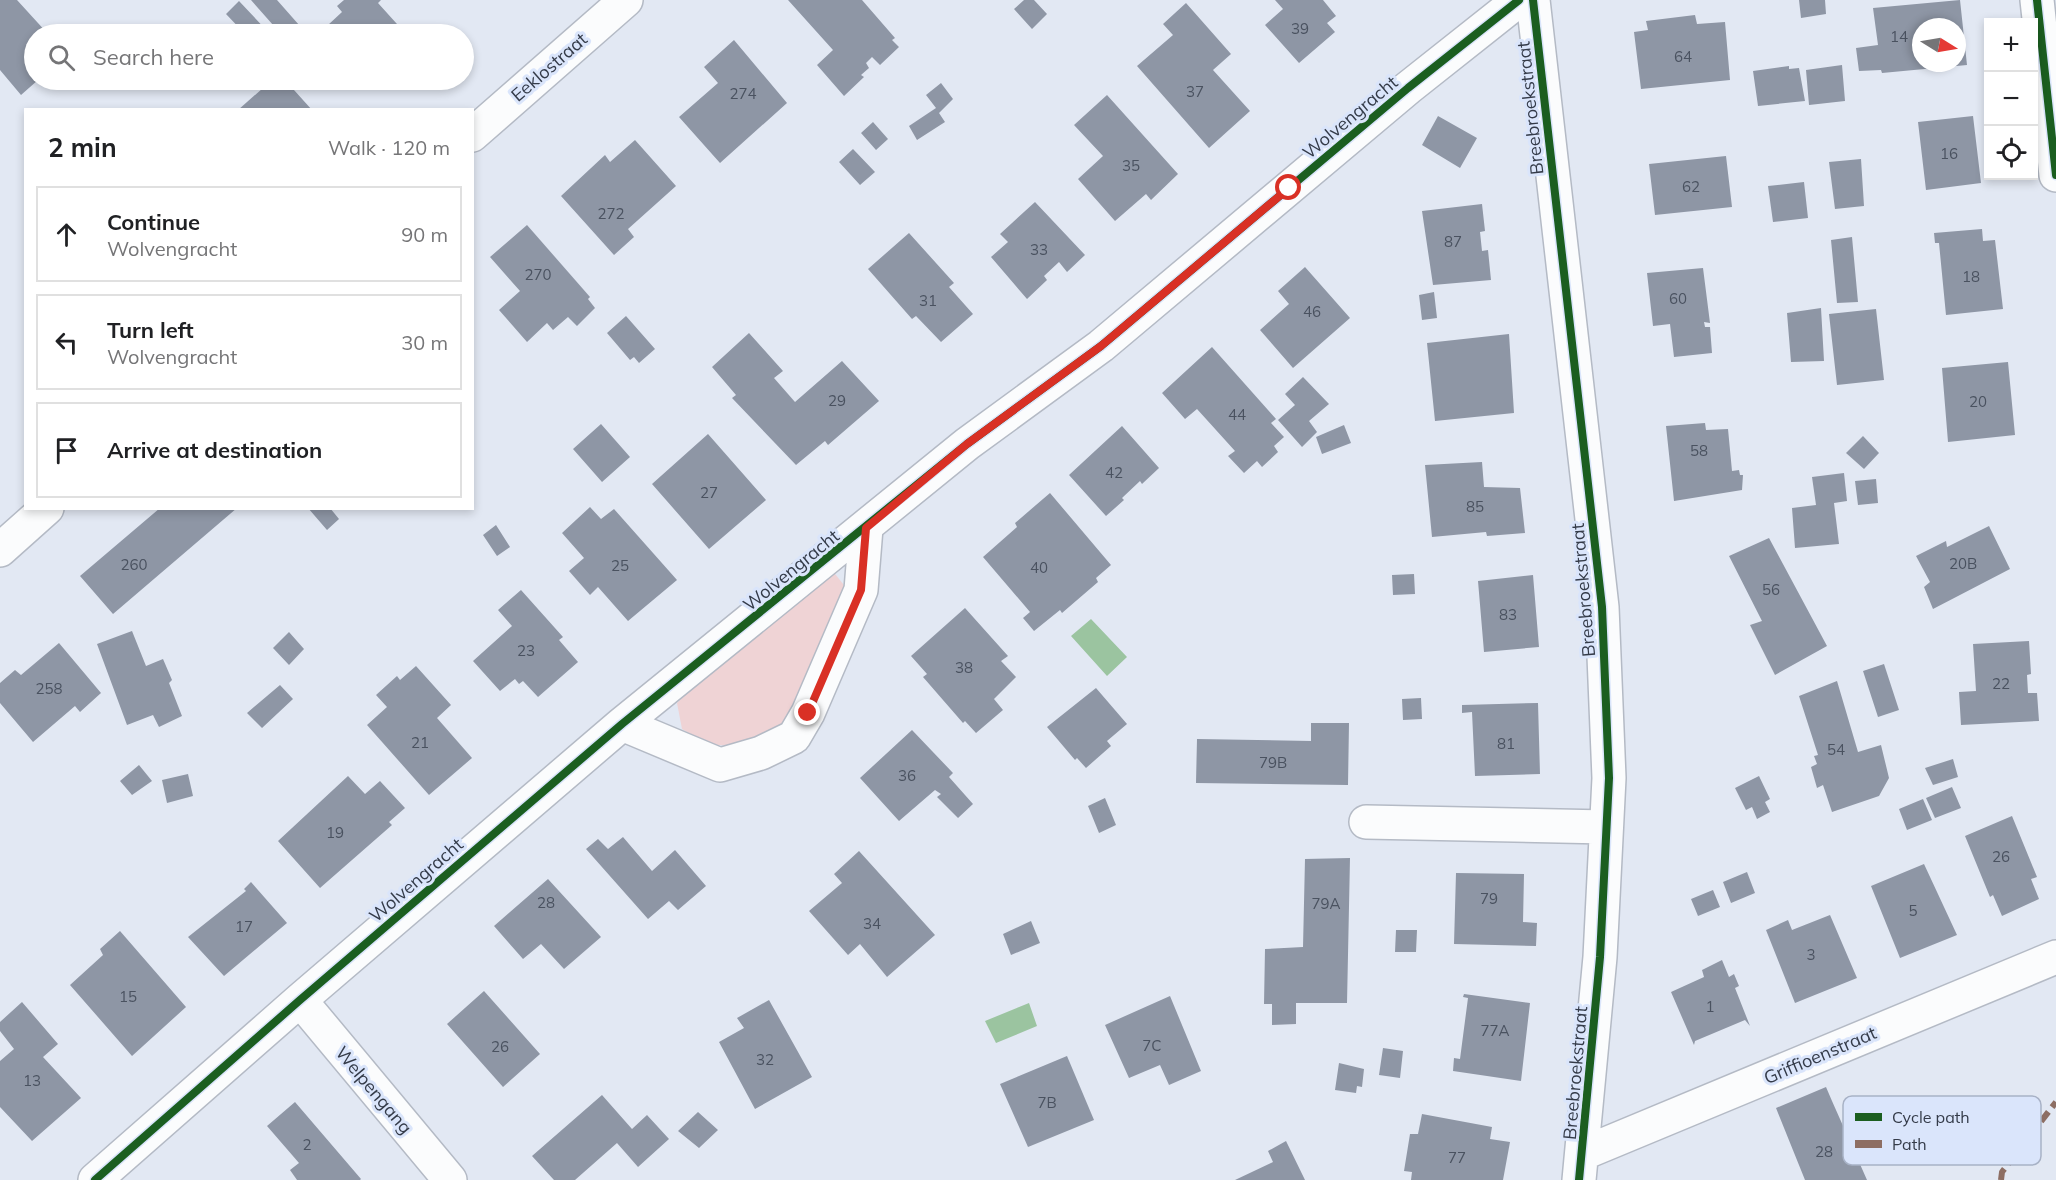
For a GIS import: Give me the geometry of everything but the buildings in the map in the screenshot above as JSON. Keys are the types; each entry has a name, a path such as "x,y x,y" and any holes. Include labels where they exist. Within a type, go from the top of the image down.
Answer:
{"street":[{"name":"Eeklostraat","path":"474,133 626,0"},
{"name":"Wolvengracht","path":"96,1180 300,1000 622,724 967,444 1101,346 1408,88 1519,0"},
{"name":"Breebroekstraat","path":"1533,0 1602,607 1609,778 1600,957 1581,1167"},
{"path":"2037,0 2056,175"},
{"path":"0,550 45,510"},
{"name":"Wolvengracht","path":"622,724 720,765 761,753 794,737 808,713 861,590 866,528"},
{"path":"1366,822 1606,827"},
{"name":"Griffioenstraat","path":"1581,1167 2056,957"},
{"name":"Welpengang","path":"300,1000 450,1180"}],"shaded area":[{"path":"831,569 848,590 785,725 740,747 708,744 682,729 677,703 743,637"},
{"path":"1091,619 1127,657 1107,676 1071,636"},
{"path":"1029,1003 1037,1026 996,1043 985,1021"}],"marked path":[{"path":"2041,1121 2056,1102"},
{"path":"2001,1180 2002,1172 2007,1165"}],"cycle path":[{"path":"95,1180 300,1000 622,724 967,444 1101,346 1408,88 1519,0"},
{"path":"1533,0 1602,607 1609,778 1600,957 1579,1180"},
{"path":"2037,0 2056,175"}],"route":[{"path":"808,713 861,590 866,528 967,444 1101,346 1289,188"}]}
